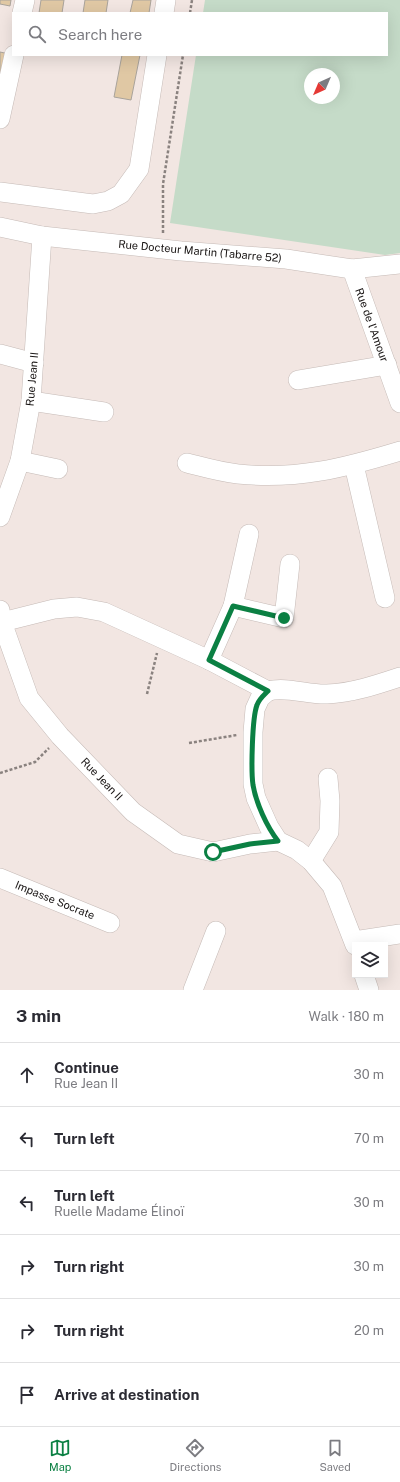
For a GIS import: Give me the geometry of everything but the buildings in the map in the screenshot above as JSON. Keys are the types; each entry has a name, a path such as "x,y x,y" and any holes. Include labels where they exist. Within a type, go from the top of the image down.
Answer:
{"street":[{"path":"22,12 25,0"},
{"path":"164,12 166,0"},
{"path":"0,119 14,56"},
{"path":"0,192 93,204 108,200 121,194 139,169 157,56"},
{"name":"Rue Docteur Martin (Tabarre 52)","path":"0,227 42,236 163,250 286,259 352,269 400,264"},
{"name":"Rue Jean II","path":"0,517 20,461 31,401 42,236"},
{"name":"Rue de l'Amour","path":"352,269 400,403"},
{"path":"0,354 34,363"},
{"path":"298,380 387,365"},
{"path":"31,401 104,412"},
{"path":"186,463 251,475 311,473 354,465 400,451"},
{"path":"20,461 58,469"},
{"path":"354,465 385,598"},
{"path":"209,660 233,606 249,534"},
{"path":"233,606 284,618 290,564"},
{"path":"1,616 77,607 104,612 209,660 268,691"},
{"name":"Rue Jean II","path":"1,616 29,698 60,736 133,812 178,844 213,852 250,844 278,841"},
{"path":"354,942 332,886 311,861 297,850 278,841 269,827 254,791 253,784 253,732 255,709 257,703 268,691 277,689 327,694 353,691 400,677"},
{"path":"311,861 329,832 330,801 328,778"},
{"name":"Impasse Socrate","path":"0,878 110,923"},
{"path":"192,990 216,931"},
{"path":"359,942 400,934"},
{"path":"365,978 369,990"}],"path":[{"path":"190,12 192,0"},
{"path":"163,250 163,184 183,56"},
{"path":"147,694 160,637"},
{"path":"189,743 253,732"},
{"path":"0,773 36,762 60,736"}],"green space":[{"path":"205,0 400,0 400,253 385,255 170,223 196,56 388,56 388,12 203,12"}],"route":[{"path":"213,852 250,844 278,841 273,835 256,798 253,784 253,732 255,709 260,698 268,691 209,660 233,606 284,618"}]}
